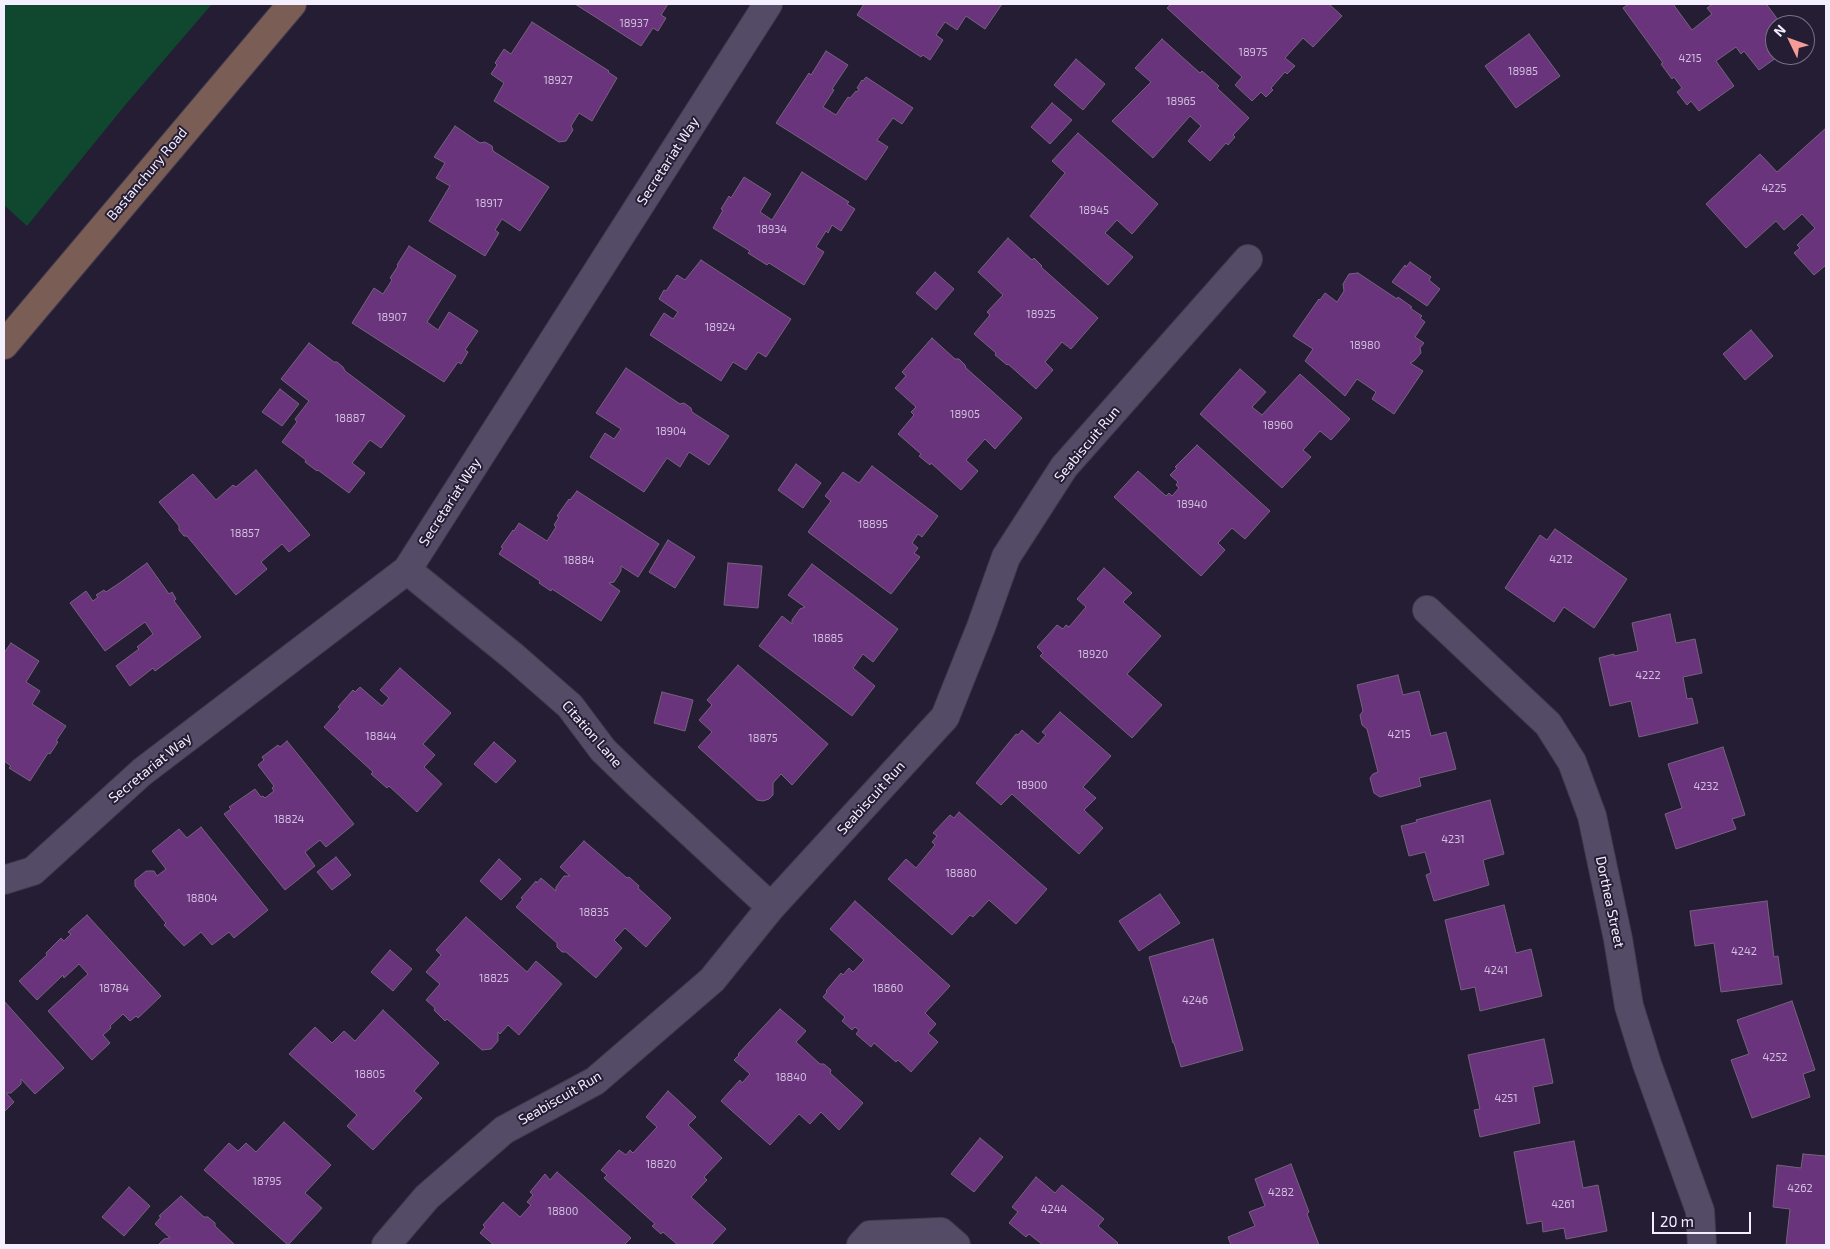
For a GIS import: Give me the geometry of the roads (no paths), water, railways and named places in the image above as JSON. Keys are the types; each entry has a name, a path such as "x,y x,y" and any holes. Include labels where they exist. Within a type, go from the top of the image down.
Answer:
{"main road":[{"name":"Bastanchury Road","path":"4,345 292,4"}],"street":[{"name":"Secretariat Way","path":"4,880 33,871 142,772 406,570 768,4"},
{"name":"Seabiscuit Run","path":"386,1245 427,1197 504,1130 595,1080 712,980 770,907 944,717 981,627 1006,558 1064,467 1248,260"},
{"name":"Citation Lane","path":"406,570 514,657 570,706 603,750 770,907"},
{"name":"Dorthea Street","path":"1427,610 1548,724 1572,762 1592,816 1630,1006 1647,1064 1700,1211 1702,1245"},
{"path":"861,1245 870,1235 941,1232 956,1245"}]}
